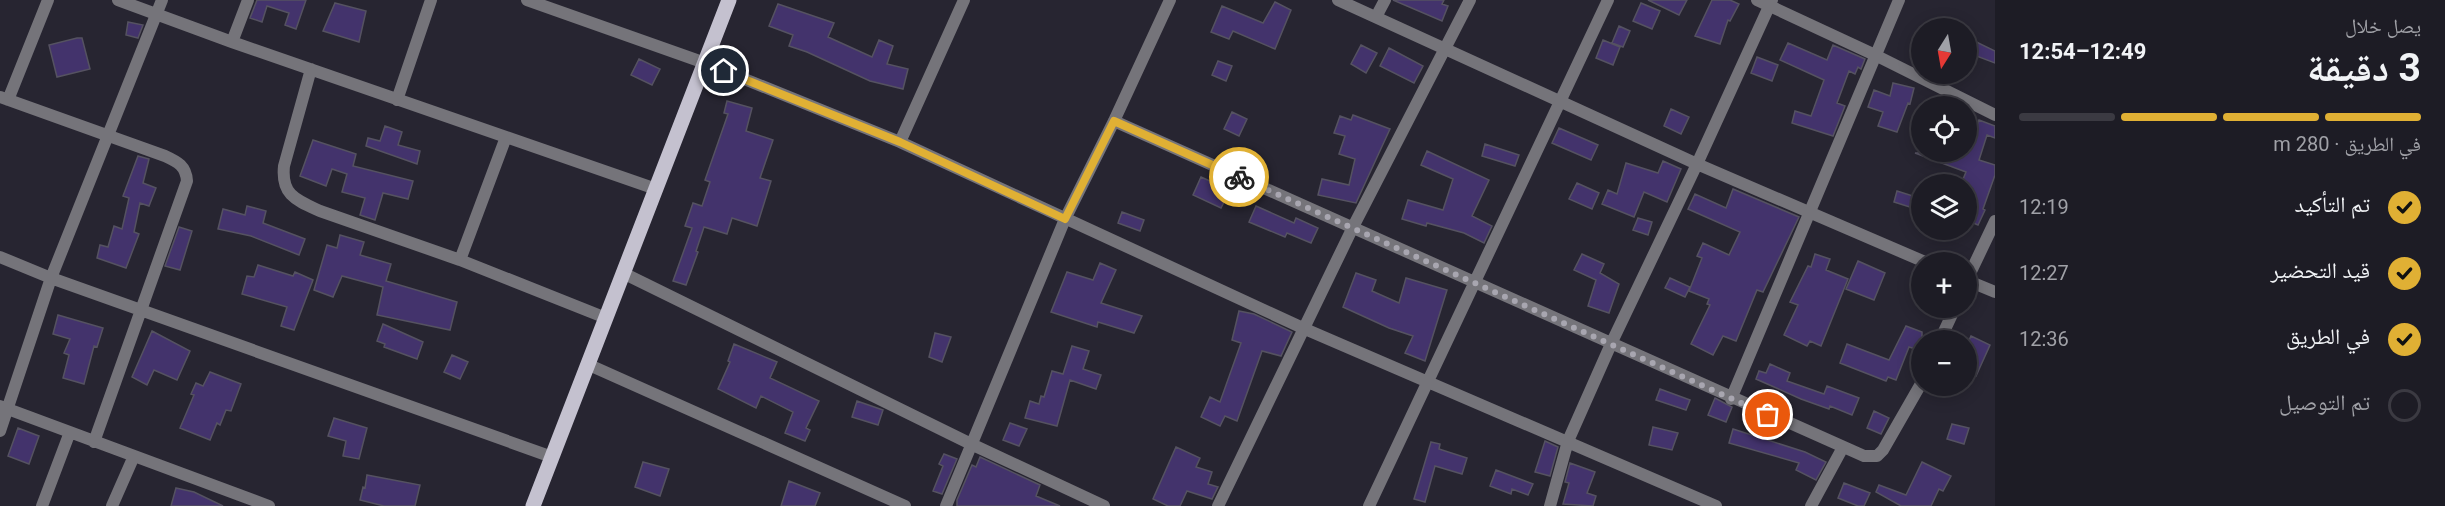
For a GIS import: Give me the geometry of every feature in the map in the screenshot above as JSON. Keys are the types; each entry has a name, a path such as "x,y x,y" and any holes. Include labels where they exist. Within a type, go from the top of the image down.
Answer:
{"main road":[{"path":"536,505 587,364 729,0"}],"street":[{"path":"48,0 4,98 165,156 181,164 187,172 187,181 94,442"},
{"path":"118,0 397,100 656,189"},
{"path":"0,431 4,408 51,278 162,0"},
{"path":"232,42 248,0"},
{"path":"397,100 431,0"},
{"path":"527,0 705,63 900,142 1305,329 1716,506"},
{"path":"900,142 964,0"},
{"path":"946,506 1065,219 1114,121 1170,0"},
{"path":"1338,0 1697,164 1911,256"},
{"path":"1376,17 1385,0"},
{"path":"1218,506 1353,227 1470,0"},
{"path":"1369,506 1608,0"},
{"path":"1757,0 1770,3 1995,115"},
{"path":"1731,399 1899,0"},
{"path":"1550,506 1568,441 1770,3"},
{"path":"310,69 284,166 283,180 287,190 298,201 320,211 460,260 606,318"},
{"path":"1114,121 1474,281 1842,449 1864,456 1877,456 1883,450 1914,396"},
{"path":"460,260 506,138"},
{"path":"1977,259 1995,220"},
{"path":"0,257 51,278 552,457"},
{"path":"623,273 971,444 1104,506"},
{"path":"1977,285 1995,292"},
{"path":"587,364 905,506"},
{"path":"4,408 269,506"},
{"path":"42,506 70,432"},
{"path":"1811,506 1842,449"},
{"path":"112,506 134,456"}],"building":[{"path":"257,0 306,0 296,29 285,25 289,13 267,6 262,22 250,18"},
{"path":"1393,0 1444,0 1442,4 1448,6 1442,21"},
{"path":"1648,0 1687,0 1679,15"},
{"path":"1712,0 1730,0 1739,4 1730,21 1728,20 1720,44 1695,36"},
{"path":"1275,2 1291,10 1275,49 1233,31 1229,39 1211,32 1222,6 1263,23"},
{"path":"335,3 366,11 359,42 323,31"},
{"path":"1641,3 1660,11 1652,29 1633,21"},
{"path":"778,4 834,23 828,37 872,57 879,40 893,46 887,64 908,69 903,89 870,81 789,46 793,35 769,26"},
{"path":"128,22 143,25 138,38 126,35"},
{"path":"1619,26 1630,31 1623,47 1612,43"},
{"path":"82,38 90,69 57,77 49,45"},
{"path":"1603,40 1620,47 1613,65 1596,58"},
{"path":"1977,42 1995,51 1995,63 1977,56"},
{"path":"1788,43 1827,60 1833,45 1865,59 1861,69 1858,67 1855,74 1849,71 1837,103 1845,106 1833,136 1792,123 1795,111 1811,116 1824,80 1780,60"},
{"path":"1361,45 1377,53 1366,73 1351,64"},
{"path":"1389,48 1423,66 1414,83 1380,66"},
{"path":"1757,57 1778,65 1772,81 1751,73"},
{"path":"639,59 660,69 652,85 631,75"},
{"path":"1218,61 1232,66 1226,81 1212,75"},
{"path":"1893,83 1914,88 1910,104 1908,103 1897,132 1878,126 1883,112 1868,107 1874,90 1890,96"},
{"path":"727,101 752,108 746,131 773,140 760,178 771,181 757,226 732,218 727,234 704,227 686,285 673,281 692,228 685,226 693,203 702,206 710,182 705,180 728,114 724,113"},
{"path":"1671,109 1689,117 1681,134 1664,126"},
{"path":"1232,112 1247,119 1239,136 1224,129"},
{"path":"1353,115 1390,129 1356,203 1318,195 1322,179 1349,185 1355,159 1339,154 1345,136 1334,133 1340,116 1351,120"},
{"path":"1979,120 1995,126 1995,138 1987,135 1979,160 1995,165 1995,175 1978,225 1977,174 1965,174 1966,172 1939,162 1977,162"},
{"path":"385,126 402,132 398,145 420,151 417,164 366,146 368,138 380,141"},
{"path":"1559,128 1598,145 1591,160 1552,143"},
{"path":"313,140 356,154 353,166 413,181 408,199 383,193 375,220 360,215 365,198 342,192 347,174 332,169 326,186 300,176"},
{"path":"1485,144 1519,155 1515,166 1482,156"},
{"path":"1427,151 1489,180 1472,216 1492,226 1484,243 1464,233 1402,219 1408,200 1443,210 1453,179 1421,165"},
{"path":"138,156 149,159 143,183 156,188 149,206 140,203 134,232 139,234 126,268 97,258 100,245 108,247 114,226 122,229 129,198 123,196"},
{"path":"1663,161 1681,169 1667,202 1644,192 1634,217 1602,204 1608,190 1617,194 1626,163 1658,173"},
{"path":"1201,177 1230,190 1221,208 1193,195"},
{"path":"1577,183 1599,193 1592,209 1569,199"},
{"path":"1733,189 1799,217 1763,292 1757,290 1736,341 1723,336 1713,355 1691,344 1710,305 1707,304 1709,299 1689,291 1702,258 1697,256 1703,243 1729,255 1740,232 1688,209 1695,194 1726,208"},
{"path":"1897,191 1911,195 1911,207 1894,202"},
{"path":"247,206 266,211 263,223 305,239 299,255 251,236 218,229 223,209 245,215"},
{"path":"1256,206 1294,223 1296,218 1318,228 1311,243 1287,233 1285,237 1249,222"},
{"path":"1122,212 1144,220 1140,231 1118,223"},
{"path":"1638,218 1652,222 1648,235 1633,230"},
{"path":"179,227 192,231 180,270 165,266"},
{"path":"340,235 364,242 360,255 391,264 386,281 457,302 450,330 377,315 383,287 342,276 333,297 314,290 327,245 337,248"},
{"path":"1582,254 1604,264 1600,273 1619,284 1609,313 1588,306 1596,280 1574,270"},
{"path":"1815,254 1830,259 1826,270 1848,279 1821,346 1810,341 1807,346 1784,335 1798,305 1790,302 1808,266 1811,267"},
{"path":"1858,261 1885,273 1874,300 1846,289"},
{"path":"1100,263 1116,270 1101,303 1142,316 1134,333 1098,322 1097,327 1051,312 1067,272 1093,280"},
{"path":"258,265 293,276 295,272 313,280 294,330 281,326 287,307 242,294 247,276 254,277"},
{"path":"1356,273 1376,280 1372,291 1399,303 1406,278 1447,290 1425,361 1405,353 1413,336 1343,307"},
{"path":"1670,278 1690,287 1685,297 1665,288"},
{"path":"1239,311 1254,314 1292,332 1281,356 1262,351 1237,421 1225,416 1220,426 1201,417 1210,397 1220,402 1241,343 1232,340"},
{"path":"58,315 103,328 97,347 94,346 84,384 63,378 69,355 64,353 70,339 53,334"},
{"path":"383,324 423,342 417,359 384,347 385,344 377,341"},
{"path":"1906,326 1917,330 1911,330 1911,348 1909,347 1896,380 1888,377 1886,381 1840,363 1847,344 1889,360"},
{"path":"152,331 190,351 177,380 154,370 147,385 132,377"},
{"path":"935,333 951,337 942,362 929,357"},
{"path":"1977,339 1990,345 1977,374"},
{"path":"734,344 777,362 770,378 819,401 806,428 810,430 805,441 785,433 793,412 761,396 756,408 718,389 730,362 728,361"},
{"path":"1072,346 1089,351 1083,369 1101,375 1096,389 1070,380 1057,426 1025,418 1030,401 1039,404 1041,396 1044,397 1052,371 1063,374"},
{"path":"452,355 468,362 460,379 444,372"},
{"path":"1770,364 1790,373 1787,381 1824,394 1827,386 1859,398 1852,415 1830,406 1829,409 1801,399 1756,379 1759,371 1766,373"},
{"path":"210,372 241,384 231,411 226,410 220,425 217,423 210,440 180,428 194,395 191,394 196,383 203,386"},
{"path":"1660,389 1690,400 1686,410 1656,400"},
{"path":"1715,398 1732,407 1726,422 1708,415"},
{"path":"857,401 883,410 878,425 852,417"},
{"path":"1874,411 1889,418 1881,434 1867,428"},
{"path":"334,418 367,428 359,459 343,456 346,441 328,436"},
{"path":"1010,423 1027,429 1019,446 1003,440"},
{"path":"1952,424 1969,428 1964,444 1947,439"},
{"path":"1653,427 1678,433 1672,450 1649,445"},
{"path":"18,428 39,436 29,464 8,456"},
{"path":"1733,429 1805,452 1826,462 1816,480 1796,470 1799,463 1729,443"},
{"path":"1545,441 1558,447 1550,476 1535,472"},
{"path":"1431,442 1440,444 1439,449 1467,458 1462,474 1435,466 1425,502 1414,499"},
{"path":"1176,447 1200,458 1196,467 1212,472 1208,484 1218,487 1212,499 1187,491 1180,506 1168,506 1153,499"},
{"path":"944,454 957,459 942,494 933,491 943,466 939,464"},
{"path":"980,457 1040,485 1036,496 1060,506 957,506 957,500 972,465 976,467"},
{"path":"643,462 669,469 660,496 635,487"},
{"path":"1922,462 1951,476 1943,491 1939,489 1931,506 1901,506 1876,492 1879,485 1906,495"},
{"path":"1570,463 1595,472 1587,493 1596,496 1593,506 1563,504 1569,483 1565,482"},
{"path":"1496,470 1533,484 1528,495 1512,489 1511,494 1490,486"},
{"path":"367,475 420,485 415,506 384,506 360,500"},
{"path":"789,481 820,493 815,506 781,506"},
{"path":"1844,483 1870,493 1864,506 1838,498"},
{"path":"176,488 194,492 223,506 171,506"}],"way so far":[{"path":"1239,177 1768,415"}],"route":[{"path":"724,71 900,142 1065,219 1114,121 1239,177"}]}
